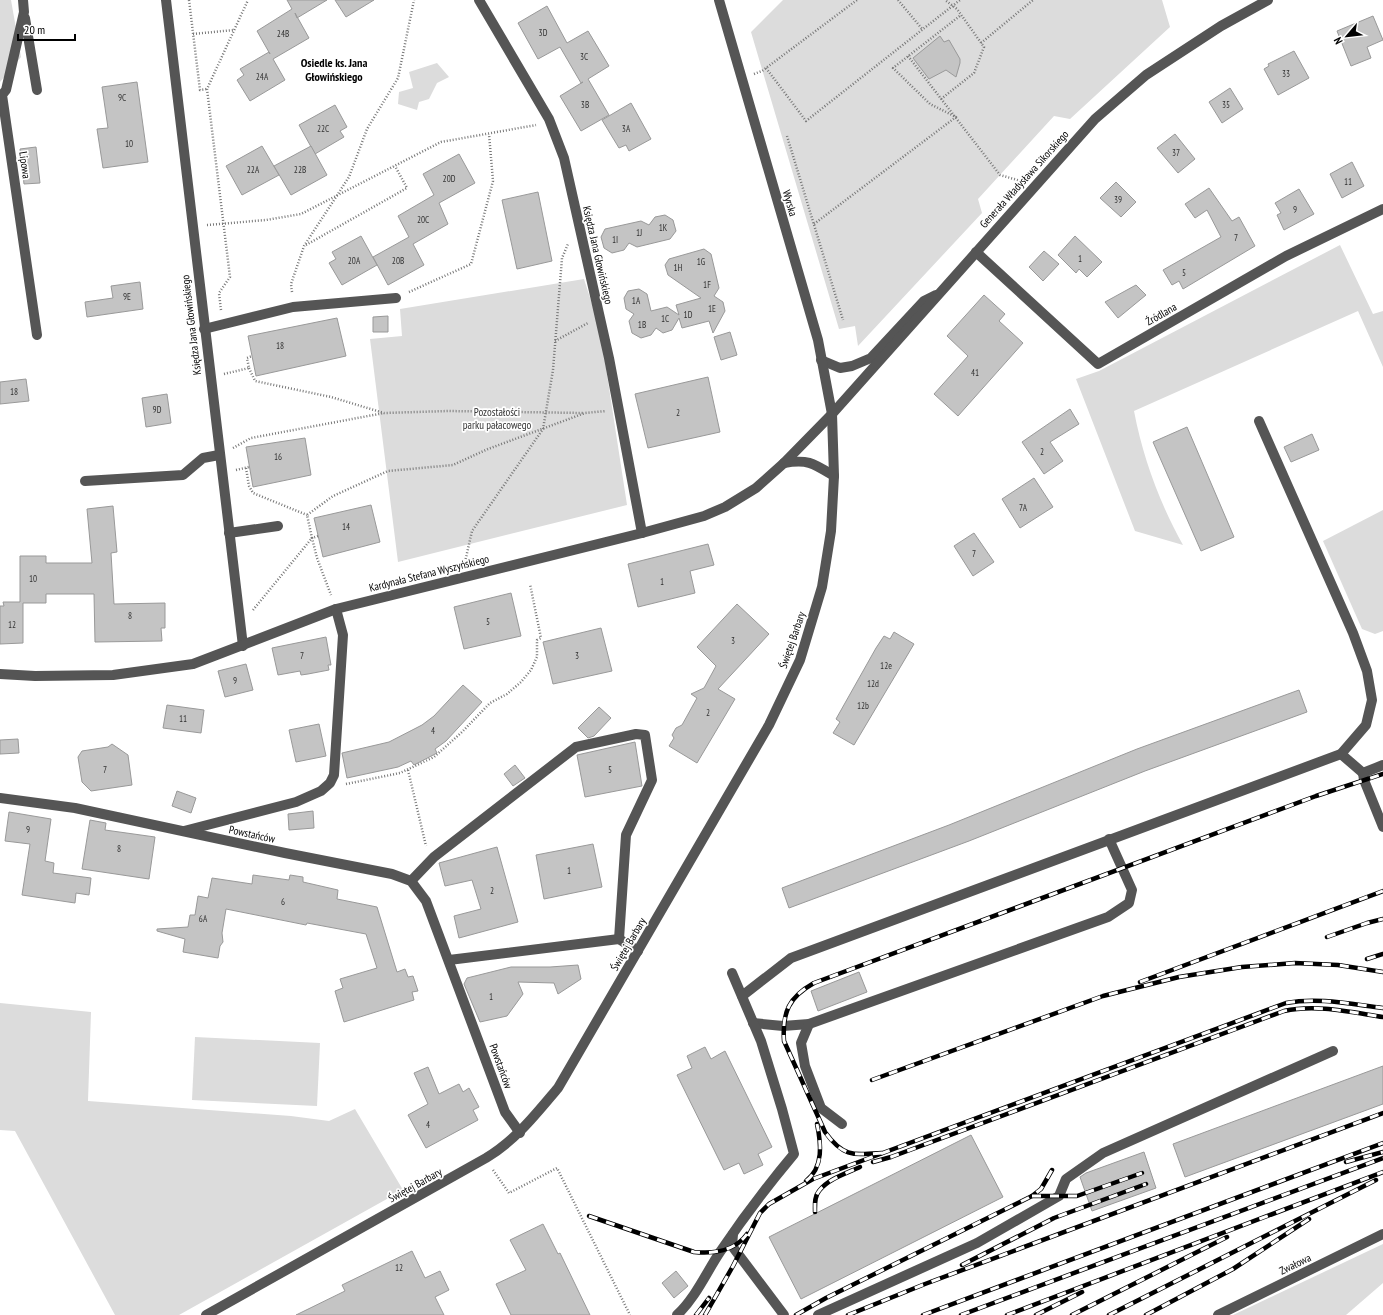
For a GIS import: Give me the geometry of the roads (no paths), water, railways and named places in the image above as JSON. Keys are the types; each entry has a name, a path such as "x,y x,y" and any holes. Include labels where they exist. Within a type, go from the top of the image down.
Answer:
{"street":[{"name":"Lipowa","path":"23,0 24,12 10,75 6,90 2,95 37,335"},
{"name":"Księdza Jana Głowińskiego","path":"166,0 204,329 243,646"},
{"name":"Księdza Jana Głowińskiego","path":"479,0 549,119 564,158 600,316 642,533"},
{"name":"Wyrska","path":"719,0 818,340 832,414"},
{"name":"Generała Władysława Sikorskiego","path":"832,414 1030,190 1095,119 1146,75 1221,26 1268,0"},
{"path":"24,12 37,90"},
{"name":"Źródlana","path":"976,252 1098,364 1286,256 1383,209"},
{"path":"821,360 840,368 852,366 871,358 924,301 939,294"},
{"path":"204,329 293,307 396,298"},
{"name":"Kardynała Stefana Wyszyńskiego","path":"0,674 35,676 113,675 193,664 336,609 642,533 704,516 726,507 756,488 784,463 832,414"},
{"name":"Świętej Barbary","path":"206,1315 498,1151 520,1133 558,1088 769,725 800,660 822,587 831,531 834,476 832,414"},
{"path":"742,996 791,958 1341,754 1366,725 1372,700 1367,671 1353,633 1259,422"},
{"path":"85,481 183,475 202,458 220,455"},
{"path":"784,463 801,460 815,464 834,476"},
{"path":"229,533 278,526"},
{"path":"182,831 296,802 323,789 330,783 334,775 343,635 336,609"},
{"path":"411,881 434,857 576,747 636,734 645,735 652,780 626,835 619,939"},
{"path":"1341,754 1363,773 1364,780 1383,827"},
{"path":"1363,773 1383,765"},
{"name":"Powstańców","path":"0,798 75,808 392,874 411,881 426,901 505,1112 520,1133"},
{"path":"753,1023 783,1026 809,1024 1108,918 1129,903 1132,890 1109,839"},
{"path":"449,960 619,939 638,951"},
{"path":"677,1315 688,1305 733,1234 764,1191 794,1154 782,1109 753,1023 732,973"},
{"path":"809,1024 801,1043 805,1066 821,1108 842,1124"},
{"path":"818,1315 977,1243 1059,1196 1066,1179 1103,1153 1333,1052"},
{"path":"733,1234 732,1246 784,1315"},
{"name":"Zwałowa","path":"1218,1315 1383,1234"}],"railway":[{"path":"882,1153 849,1153 837,1146 825,1132 784,1041 784,1022 789,1006 798,994 805,988 814,983 1316,796 1383,774"},
{"path":"1140,982 1383,891"},
{"path":"1327,937 1383,919"},
{"path":"1367,959 1383,954"},
{"path":"872,1080 1103,996 1179,977 1242,967 1295,963 1338,965 1383,972"},
{"path":"705,1315 733,1266 760,1213 769,1204 813,1179 1286,1003 1298,1001 1322,1001 1383,1008"},
{"path":"873,1162 891,1157 1284,1011 1308,1008 1346,1011 1383,1017"},
{"path":"848,1315 925,1284 1383,1113"},
{"path":"806,1181 816,1169 820,1154 820,1139 817,1124"},
{"path":"923,1315 1383,1143"},
{"path":"1346,1162 1383,1152"},
{"path":"961,1315 1383,1158"},
{"path":"815,1212 815,1201 819,1191 827,1183 860,1167"},
{"path":"796,1315 826,1298 1032,1196 1041,1189 1052,1170"},
{"path":"1007,1315 1383,1172"},
{"path":"1032,1196 1077,1196 1142,1173"},
{"path":"1109,1315 1376,1180"},
{"path":"962,1265 1054,1218 1146,1184"},
{"path":"589,1216 694,1252 716,1252 730,1248 742,1240 747,1234"},
{"path":"1146,1315 1233,1269 1309,1219"},
{"path":"1072,1315 1227,1237"},
{"path":"1036,1315 1082,1292"},
{"path":"696,1315 709,1298"}],"district":[{"name":"Osiedle ks. Jana Głowińskiego","path":"334,70"}],"park label":[{"name":"Pozostałości parku pałacowego","path":"497,418"}]}
